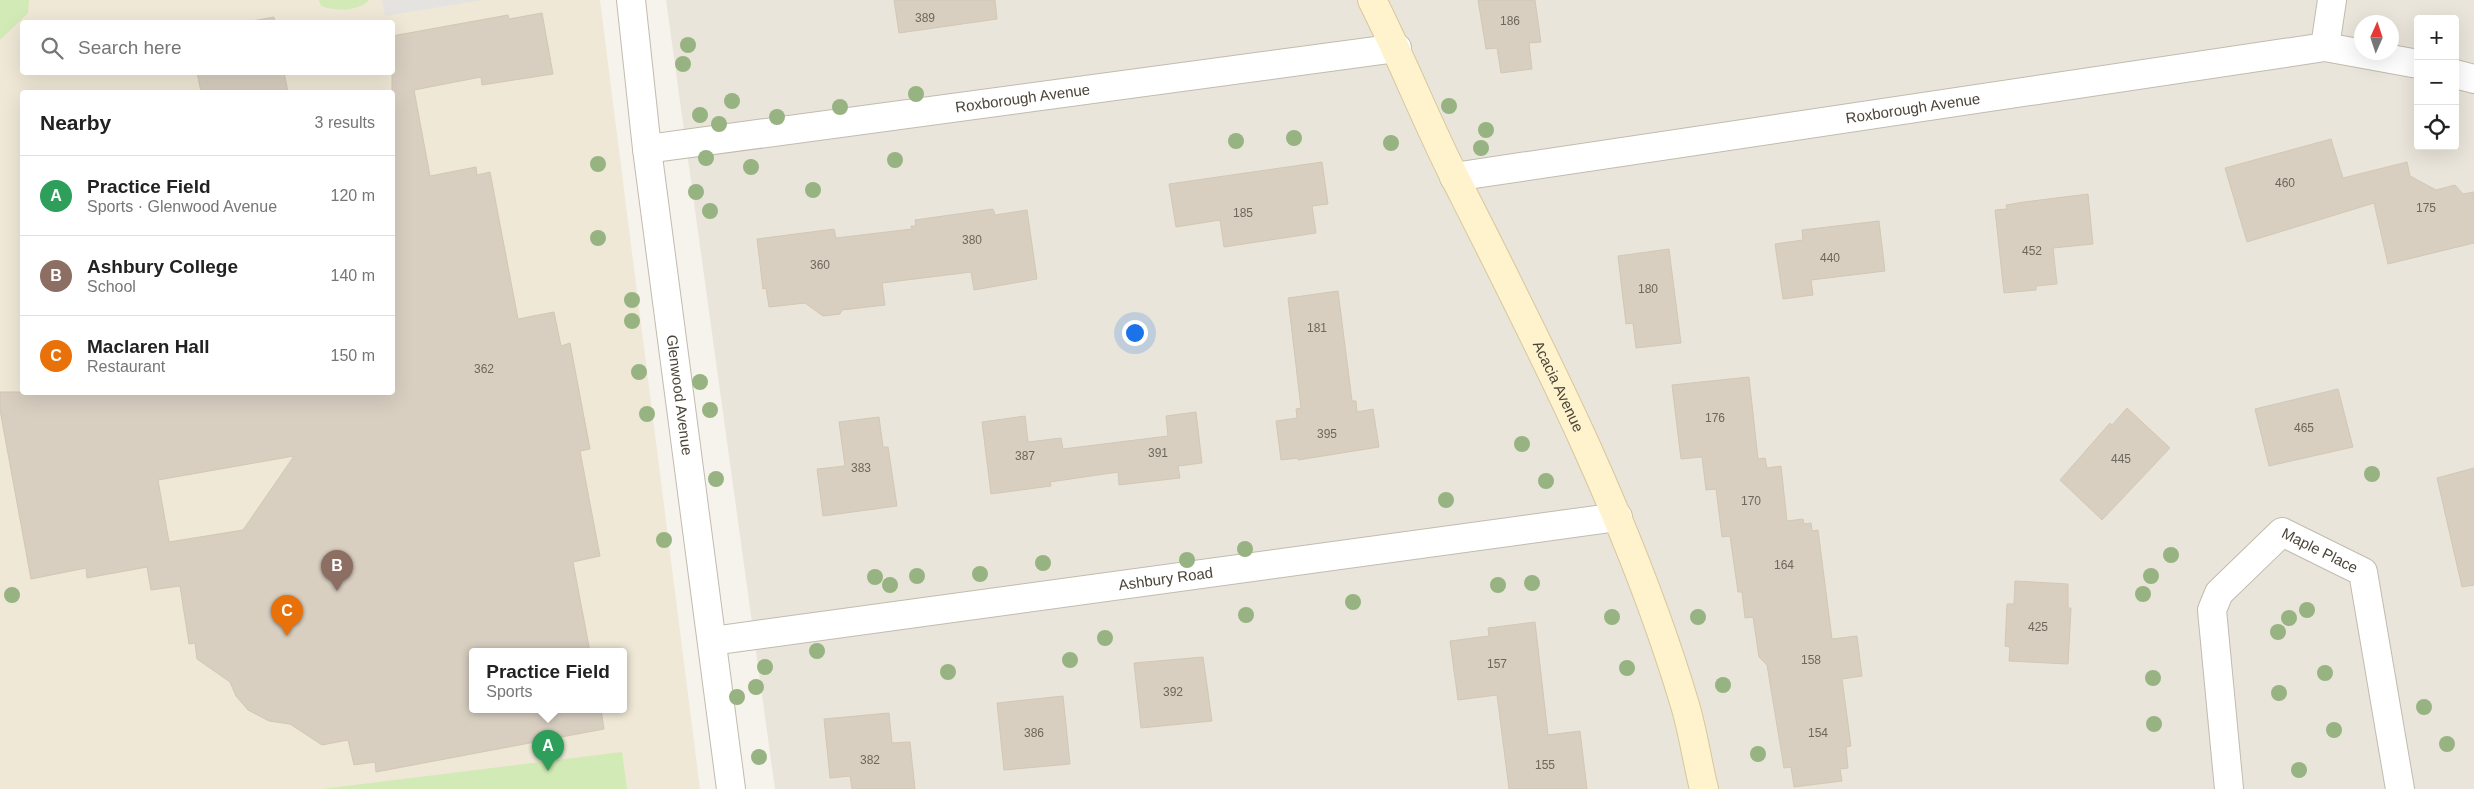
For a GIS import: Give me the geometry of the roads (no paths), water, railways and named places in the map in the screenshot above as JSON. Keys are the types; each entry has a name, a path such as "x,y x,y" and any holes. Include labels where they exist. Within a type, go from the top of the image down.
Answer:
{"street":[{"name":"Glenwood Avenue","path":"631,0 648,150 731,789"},
{"name":"Acacia Avenue","path":"1372,0 1397,48 1454,176 1547,358 1618,517 1685,706 1704,789"},
{"path":"2325,46 2332,0"},
{"name":"Roxborough Avenue","path":"1454,176 2325,46 2414,63"},
{"name":"Roxborough Avenue","path":"648,150 1397,48"},
{"path":"2459,75 2474,79"},
{"name":"Ashbury Road","path":"712,641 1618,517"},
{"name":"Maple Place","path":"2229,789 2212,610 2219,593 2282,532 2363,572 2400,789"}],"place":[{"name":"Ashbury College","path":"337,591"},
{"name":"Maclaren Hall","path":"287,636"},
{"name":"Practice Field","path":"548,771"}]}
